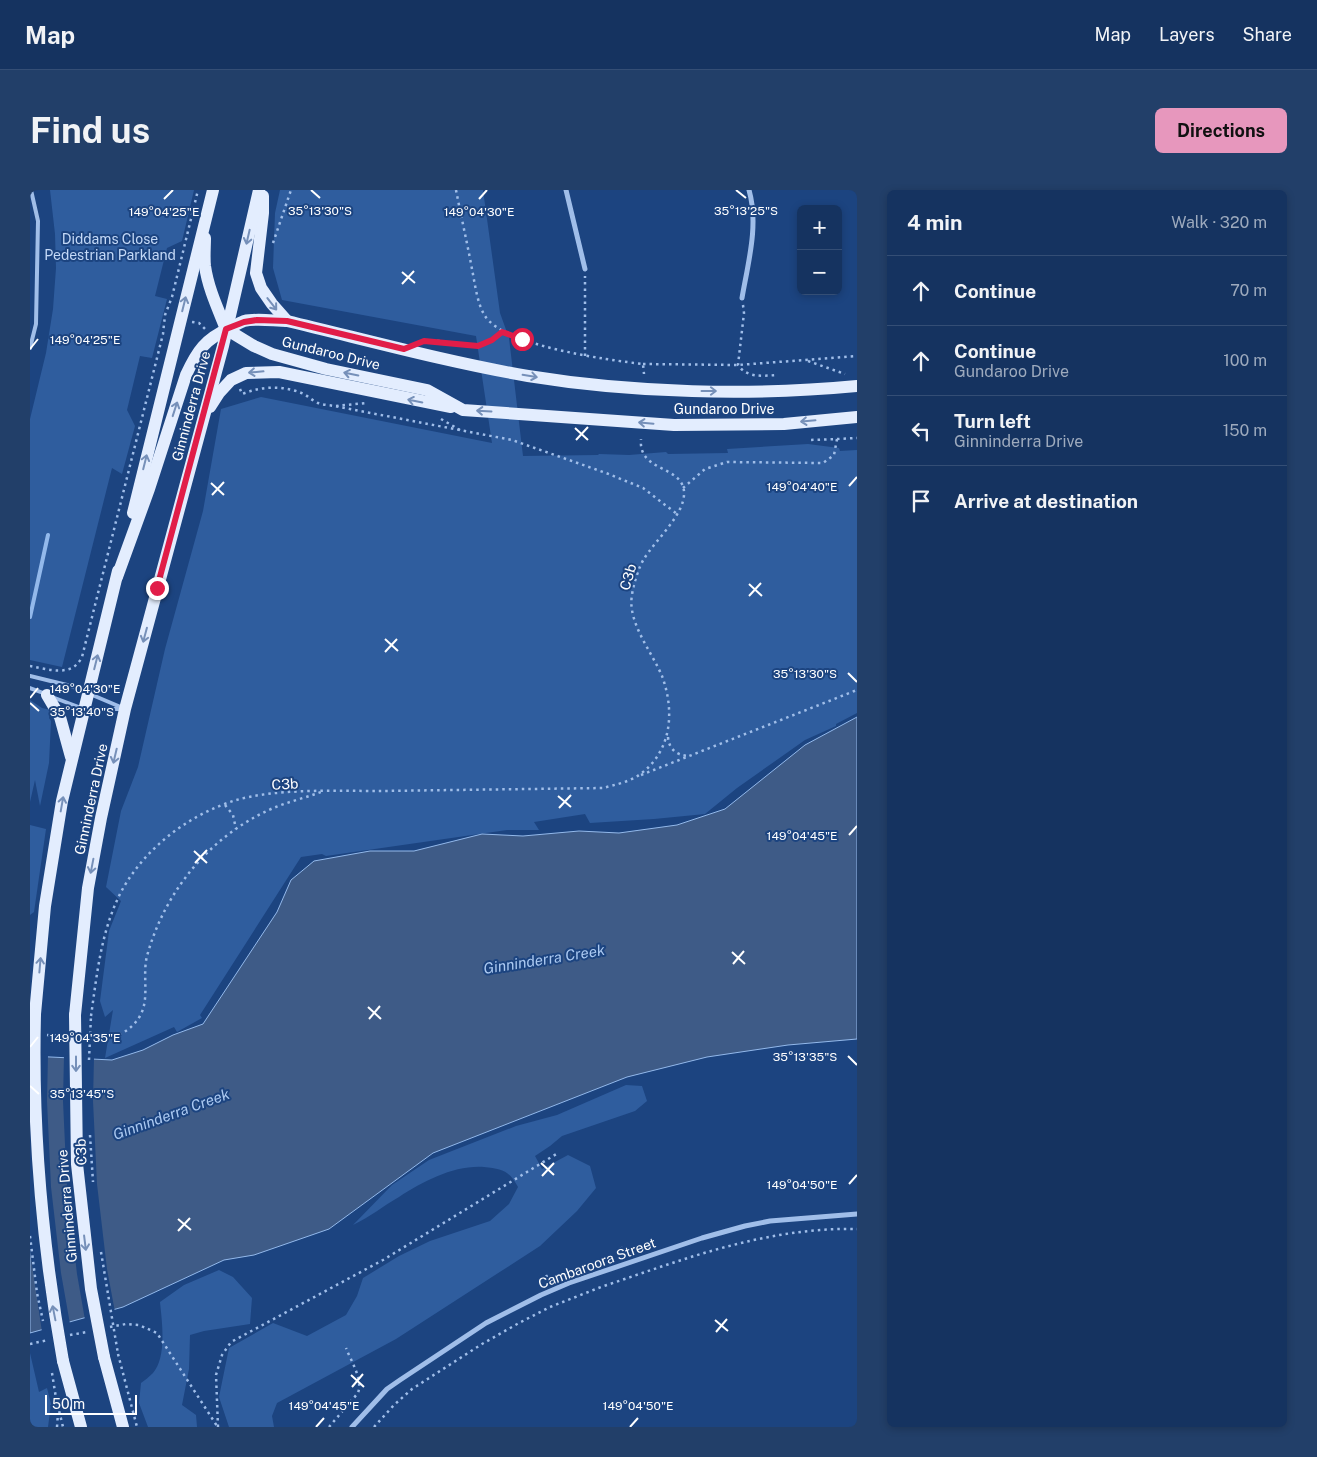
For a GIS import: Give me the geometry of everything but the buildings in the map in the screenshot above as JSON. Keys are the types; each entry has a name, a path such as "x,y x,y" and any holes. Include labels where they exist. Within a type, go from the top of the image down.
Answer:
{"main road":[{"name":"Ginninderra Drive","path":"81,1427 63,1361 51,1295 37,1169 34,1061 35,1014 45,906 62,801 213,190"},
{"name":"Ginninderra Drive","path":"123,1427 104,1357 91,1289 77,1164 76,1015 88,888 125,709 261,190"},
{"path":"261,190 263,213 256,273 261,288 287,321"},
{"path":"117,577 193,359 202,345 226,329 215,304 205,266 205,218"},
{"name":"Gundaroo Drive","path":"226,329 244,322 257,320 287,321 474,366 586,384 689,391 807,391 854,381"},
{"name":"Gundaroo Drive","path":"226,329 254,346 272,354 326,369 427,390 463,410 674,425 784,424 857,417"},
{"path":"203,417 219,393 231,380 246,373 263,372 279,372 463,410"},
{"path":"47,695 60,717 72,760"}],"street":[{"path":"566,190 585,269"},
{"path":"742,298 754,224 753,202 749,190"},
{"name":"Cambaroora Street","path":"352,1427 388,1389 400,1380 486,1323 561,1286 608,1269 745,1226 770,1221 857,1214"}],"lane":[{"path":"30,348 36,324 38,221 31,190"},
{"path":"30,676 88,692 125,709"},
{"path":"30,688 84,709 125,709"}],"path":[{"path":"30,666 64,671 75,666 82,657 163,334 164,315 172,297 198,190"},
{"path":"258,251 272,248 291,190"},
{"path":"456,190 480,306 490,323 502,332 585,356 643,364 738,365 857,356"},
{"path":"585,269 585,356"},
{"path":"742,298 744,313 738,365 742,370 753,376 777,376"},
{"path":"404,349 424,341 478,346 492,340 502,332"},
{"path":"807,360 854,381"},
{"path":"643,364 644,374"},
{"path":"242,394 261,388 281,388 306,395 317,402 334,406 512,440 606,472 643,488 677,514"},
{"path":"810,440 857,438"},
{"path":"641,439 640,446 650,462 675,477 683,488 705,469 727,462 823,463 834,455 837,439"},
{"name":"C3b","path":"89,1063 90,1016 101,946 109,918 122,891 138,867 158,845 180,826 206,812 225,804 262,795 325,791 603,788 637,777 652,763 662,747 670,724 666,690 662,676 636,624 631,596 643,560 677,514 683,500 683,488"},
{"path":"637,777 857,690"},
{"path":"667,735 669,745 675,752 690,756"},
{"path":"85,1038 112,1038 125,1032 136,1022 145,1002 147,958 157,926 172,896 191,869 215,844 236,829 272,809 325,791"},
{"path":"225,804 233,816 236,829"},
{"path":"39,1034 67,1036"},
{"name":"C3b","path":"90,1129 93,1183"},
{"path":"218,1427 216,1375 222,1355 231,1342 383,1260 558,1153"},
{"path":"374,1427 394,1405 421,1382 518,1323 554,1305 608,1284 746,1241 801,1232 857,1229"},
{"path":"30,1236 37,1293 44,1328"},
{"path":"100,1248 118,1354 137,1427"},
{"path":"106,1328 126,1324 140,1325 157,1333 218,1427"},
{"path":"68,1336 87,1332"},
{"path":"46,1337 48,1346"},
{"path":"30,1344 49,1340"},
{"path":"329,1427 360,1388 359,1379 346,1348"},
{"path":"52,1372 63,1427"},
{"path":"57,1427 58,1409"}],"green space":[{"name":"Diddams Close Pedestrian Parkland","path":"50,190 194,190 182,241 167,248 155,296 167,299 152,358 140,356 127,410 135,426 122,474 112,468 62,667 30,660 30,419 46,353 53,309 56,268 55,234"},
{"path":"280,190 483,190 500,313 509,338 523,456 629,455 666,452 668,454 728,453 727,449 808,444 839,448 840,451 857,450 857,713 836,724 836,726 805,740 737,788 705,814 590,823 585,814 534,822 539,830 507,830 326,856 322,854 301,857 200,1015 202,1018 177,1032 174,1027 105,1058 113,1010 105,1017 100,1001 109,931 121,901 106,887 121,811 138,767 165,649 203,511 221,409 261,397 492,443 476,336 282,300 273,268 275,213"},
{"path":"30,700 42,708 51,710 49,718 51,721 49,763 40,806 35,780 30,802"},
{"path":"30,825 46,829 34,912 30,915"},
{"path":"626,1085 642,1086 647,1101 635,1111 562,1136 535,1156 542,1169 568,1155 590,1166 596,1188 577,1211 540,1246 396,1339 277,1403 272,1416 274,1427 229,1427 219,1397 229,1348 273,1323 307,1336 346,1315 357,1296 363,1278 399,1256 430,1241 490,1221 509,1204 518,1187 508,1174 500,1170 473,1167 451,1171 419,1185 353,1225 392,1185 429,1160 516,1126 557,1115"},
{"path":"219,1270 233,1277 252,1298 250,1324 190,1335 189,1369 182,1405 196,1415 197,1427 148,1427 139,1403 141,1383 153,1373 162,1349 160,1302 184,1285"},
{"path":"30,1353 39,1392 47,1388 51,1404 48,1427 30,1427"}],"water":[{"name":"Ginninderra Creek","path":"857,717 857,1039 788,1045 707,1057 627,1077 433,1153 329,1229 254,1255 224,1260 123,1307 30,1333 30,1056 112,1060 143,1050 173,1035 203,1024 277,912 291,880 314,861 370,851 414,851 482,834 523,836 579,831 619,833 677,825 725,809 805,745"}],"pier":[{"path":"30,1054 48,1055 47,1101 51,1187 61,1273 70,1324 42,1332 30,1251"},
{"path":"64,1055 94,1057 93,1101 97,1184 107,1269 115,1312 85,1320 77,1274 67,1188 63,1101"}],"waterway":[{"path":"30,617 48,535"}],"route":[{"path":"157,588 226,329 244,322 257,320 287,321 404,349 424,341 478,346 492,340 502,332 522,339"}]}
